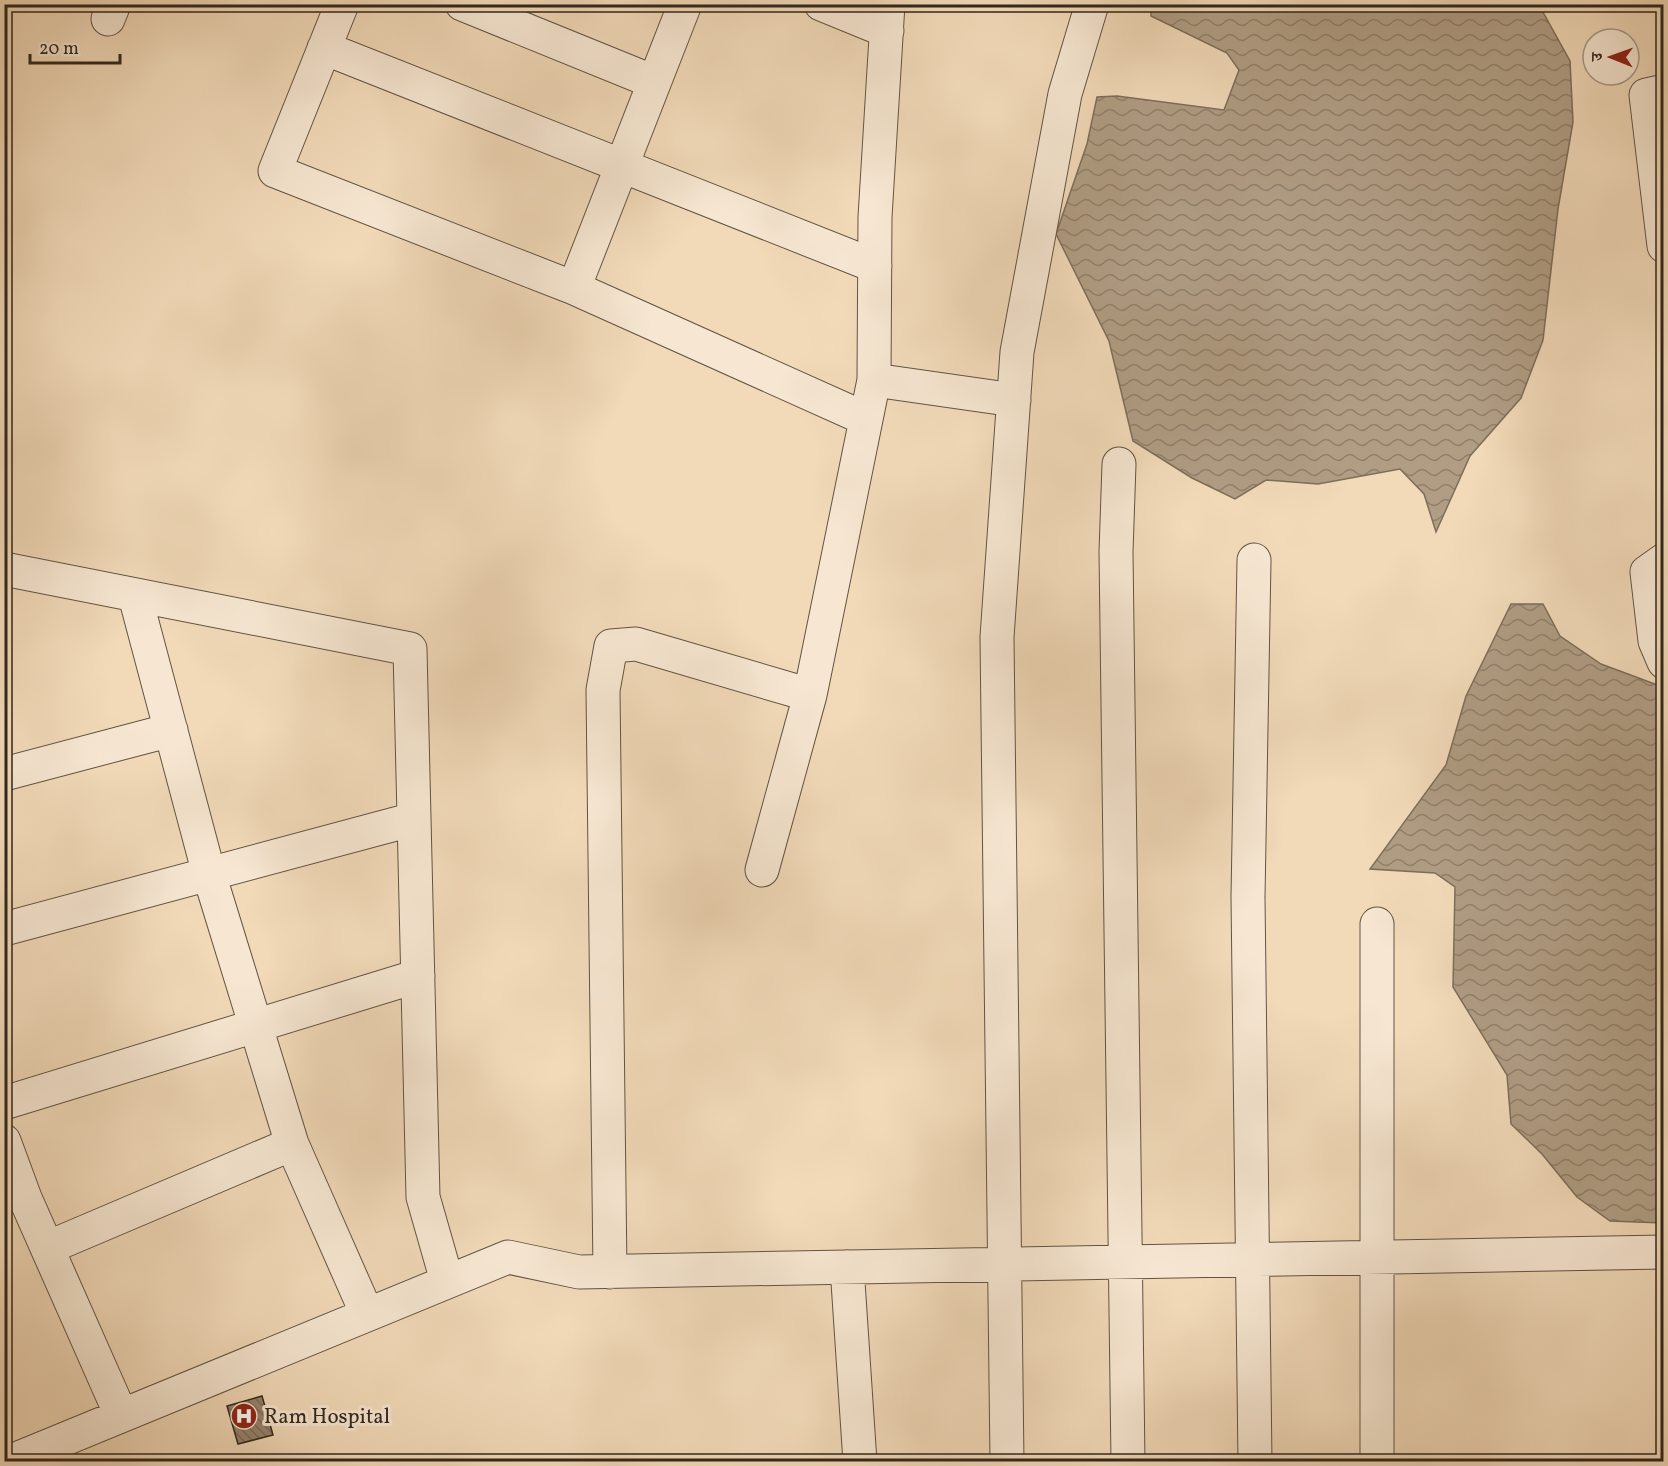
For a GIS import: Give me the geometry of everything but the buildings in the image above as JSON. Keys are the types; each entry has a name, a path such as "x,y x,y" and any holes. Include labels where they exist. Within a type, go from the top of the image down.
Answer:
{"street":[{"path":"342,4 276,171 574,288 866,419"},
{"path":"462,4 654,82"},
{"path":"574,288 685,4"},
{"path":"762,870 810,695 874,380 875,217 887,18 821,4"},
{"path":"1007,1461 997,637 1017,352 1065,94 1092,4"},
{"path":"324,48 875,266"},
{"path":"1664,91 1646,96 1664,246"},
{"path":"874,380 1014,400"},
{"path":"1119,464 1116,552 1128,1461"},
{"path":"1254,560 1248,897 1255,1461"},
{"path":"1664,560 1647,573 1655,641 1664,662"},
{"path":"4,569 410,649 423,1197 447,1281"},
{"path":"135,596 209,874 292,1144 367,1314"},
{"path":"610,1272 603,690 611,646 636,644 810,695"},
{"path":"4,774 171,730"},
{"path":"4,929 414,819"},
{"path":"1377,924 1377,1461"},
{"path":"4,1103 418,976"},
{"path":"4,1141 24,1198 121,1415"},
{"path":"47,1248 292,1144"},
{"path":"9,1461 508,1257 579,1272 610,1272 1664,1252"},
{"path":"847,1267 860,1461"}],"water":[{"path":"1151,5 1539,5 1570,61 1573,122 1558,209 1543,340 1521,398 1470,456 1436,532 1424,494 1400,469 1318,484 1266,480 1235,499 1192,478 1133,441 1109,341 1056,234 1087,144 1097,97 1117,96 1224,110 1239,70 1227,53 1151,16"},
{"path":"1511,604 1543,604 1560,636 1601,664 1663,687 1663,1223 1610,1221 1577,1197 1542,1154 1511,1124 1507,1075 1453,987 1455,887 1435,873 1370,869 1446,765 1466,696"}],"place":[{"name":"Ram Hospital","path":"244,1416"}]}
